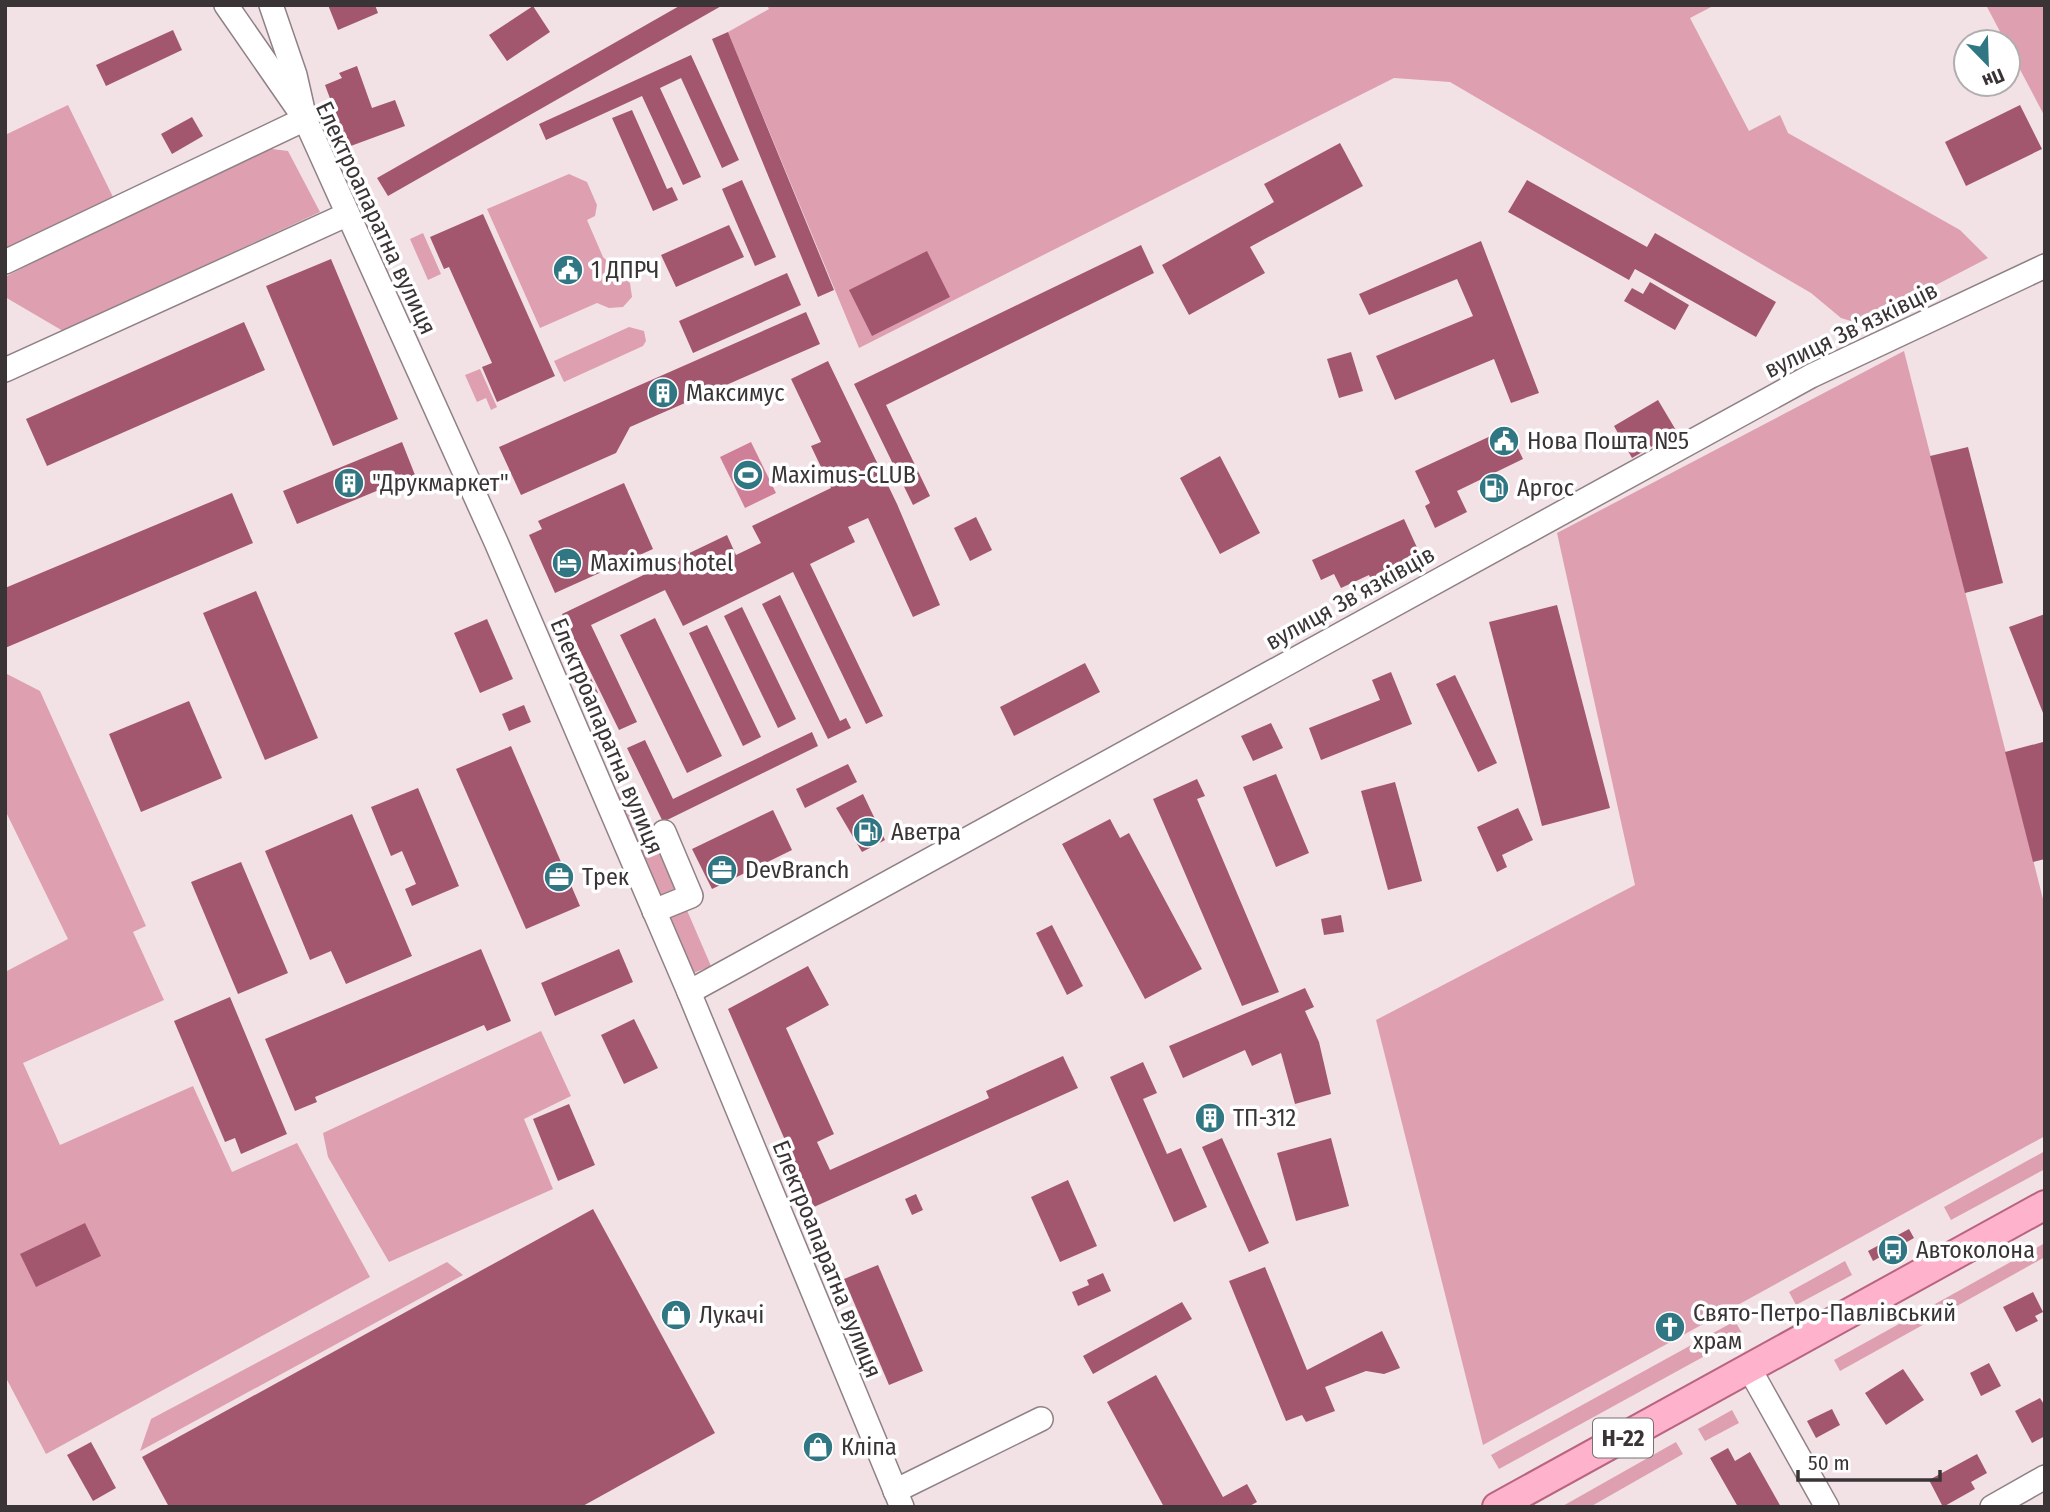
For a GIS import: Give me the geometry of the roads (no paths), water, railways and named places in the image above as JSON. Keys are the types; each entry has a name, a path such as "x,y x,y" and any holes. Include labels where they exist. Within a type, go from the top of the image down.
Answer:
{"main road":[{"name":"Н-22","path":"1497,1507 2045,1205"}],"street":[{"name":"Електроапаратна вулиця","path":"226,5 305,119 346,215 496,542 689,992 898,1499"},
{"path":"5,262 305,119 295,75 271,5"},
{"path":"5,370 346,215"},
{"name":"вулиця Звʼязківців","path":"689,992 1811,376 2045,266"},
{"path":"654,911 691,896 664,832"},
{"path":"1749,1368 1827,1507"},
{"path":"898,1499 1041,1419"},
{"path":"1992,1507 2045,1477"}],"place":[{"name":"1 ДПРЧ","path":"568,270"},
{"name":"Максимус","path":"663,393"},
{"name":"Нова Пошта №5","path":"1504,441"},
{"name":"Maximus-CLUB","path":"748,475"},
{"name":"\"Друкмаркет\"","path":"349,483"},
{"name":"Аргос","path":"1494,488"},
{"name":"Maximus hotel","path":"567,563"},
{"name":"Аветра","path":"868,832"},
{"name":"DevBranch","path":"722,870"},
{"name":"Трек","path":"559,877"},
{"name":"ТП-312","path":"1210,1118"},
{"name":"Автоколона","path":"1893,1250"},
{"name":"Лукачі","path":"676,1315"},
{"name":"Свято-Петро-Павлівський храм","path":"1670,1327"},
{"name":"Кліпа","path":"818,1447"}]}
